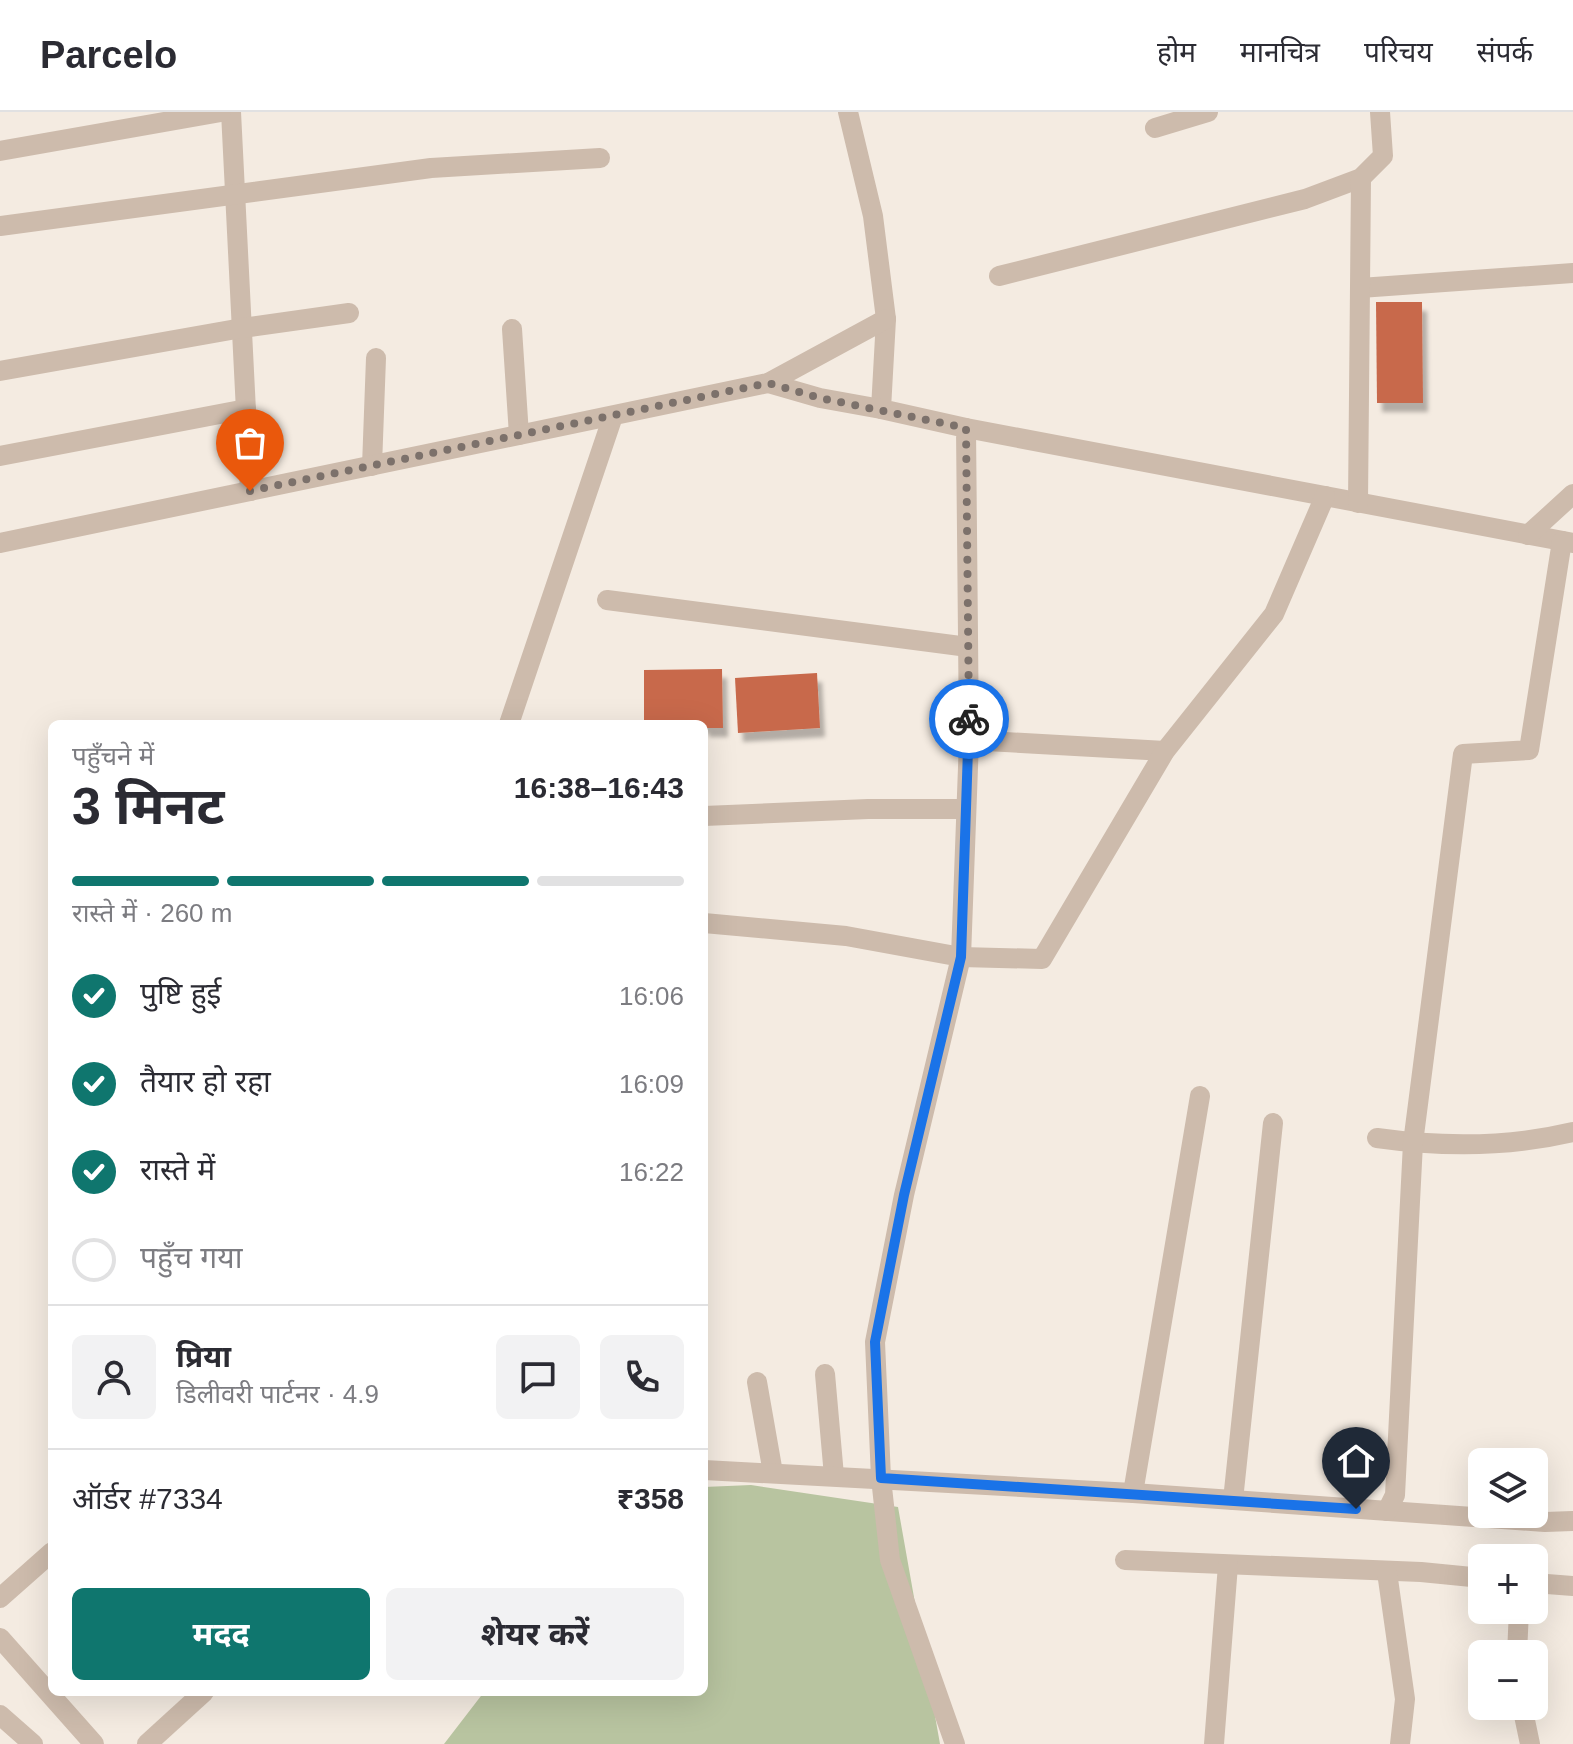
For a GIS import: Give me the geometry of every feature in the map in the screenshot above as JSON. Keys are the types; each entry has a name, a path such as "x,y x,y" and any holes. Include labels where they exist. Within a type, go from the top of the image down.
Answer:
{"street":[{"path":"0,151 221,112"},
{"path":"231,112 250,491"},
{"path":"848,112 873,216 886,319 881,409"},
{"path":"1155,128 1208,112"},
{"path":"999,276 1305,199 1361,178 1383,156 1380,112"},
{"path":"0,226 431,168 600,158"},
{"path":"1358,503 1361,178"},
{"path":"1360,288 1573,273"},
{"path":"0,371 242,328 349,313"},
{"path":"0,543 768,383 886,319"},
{"path":"512,329 519,435"},
{"path":"372,466 376,358"},
{"path":"768,383 820,398 966,428 1567,542 1529,750 1463,754 1413,1143 1395,1495 1387,1511"},
{"path":"0,456 246,409"},
{"path":"510,720 613,416"},
{"path":"955,1744 890,1560 881,1478 875,1342 904,1195 961,957 969,740 966,428"},
{"path":"1528,535 1573,494"},
{"path":"708,923 846,936 961,957 1042,959 1165,751 1274,614 1325,496"},
{"path":"607,600 968,647"},
{"path":"969,740 1165,751"},
{"path":"708,816 868,809 966,809"},
{"path":"1133,1493 1200,1096"},
{"path":"1233,1500 1273,1123"},
{"path":"1377,1138 1413,1143 1533,1142 1573,1132"},
{"path":"825,1374 834,1476"},
{"path":"757,1382 773,1473"},
{"path":"708,1470 1133,1493 1545,1522 1573,1521"},
{"path":"0,1598 48,1556"},
{"path":"1125,1560 1468,1577"},
{"path":"1214,1744 1228,1565"},
{"path":"1387,1572 1405,1699 1400,1744"},
{"path":"1548,1584 1573,1586"},
{"path":"0,1638 48,1692"},
{"path":"51,1696 94,1744"},
{"path":"147,1744 200,1696"},
{"path":"0,1715 33,1744"},
{"path":"1525,1720 1530,1744"}],"green space":[{"path":"751,1485 898,1507 940,1744 444,1744 481,1696 708,1696 708,1487"}],"building":[{"path":"1376,302 1422,302 1423,403 1377,403"},
{"path":"722,669 723,728 708,728 708,720 644,720 644,670"},
{"path":"817,673 820,728 738,733 735,678"}],"way so far":[{"path":"250,491 768,383 820,398 966,428 969,719"}],"route":[{"path":"969,719 961,957 904,1195 875,1342 881,1478 1356,1509"}]}
